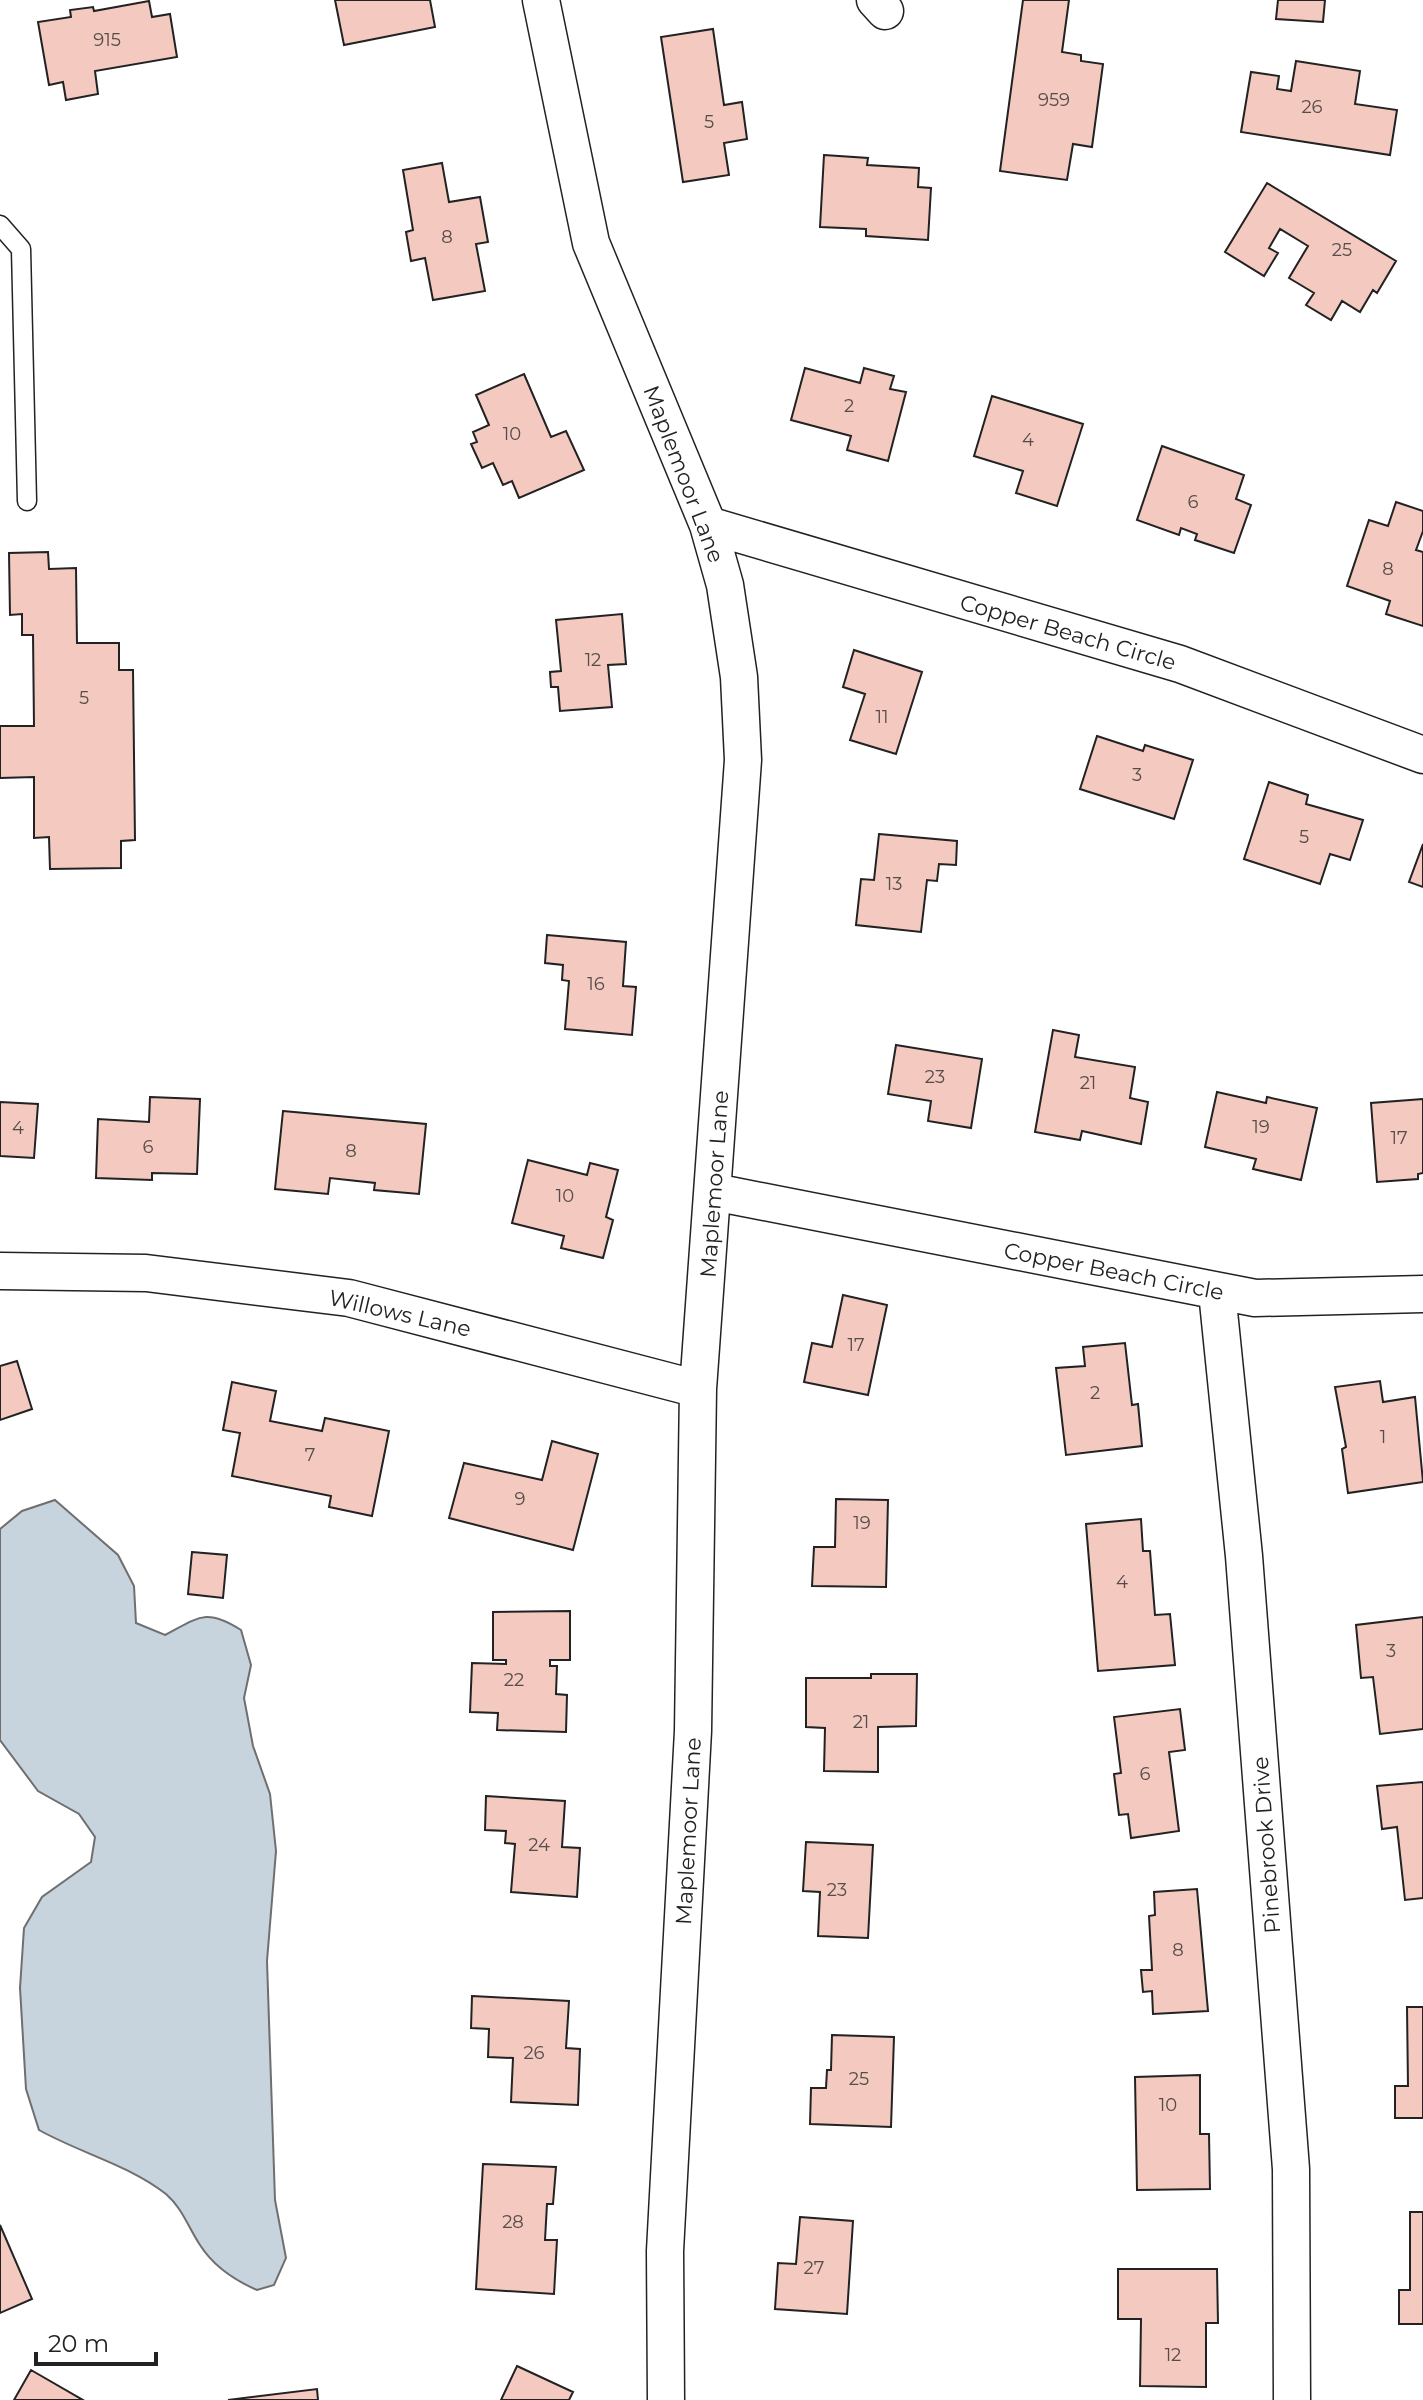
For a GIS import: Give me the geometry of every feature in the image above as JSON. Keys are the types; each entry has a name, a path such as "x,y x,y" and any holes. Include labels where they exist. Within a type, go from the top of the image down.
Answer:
{"street":[{"name":"Maplemoor Lane","path":"541,0 591,243 708,525 725,585 739,677 743,760 698,1389 693,1731 665,2251 666,2400"},
{"name":"Copper Beach Circle","path":"708,525 1180,664 1423,755"},
{"name":"Copper Beach Circle","path":"714,1192 1255,1298 1423,1294"},
{"name":"Willows Lane","path":"0,1271 146,1273 349,1298 698,1389"},
{"name":"Pinebrook Drive","path":"1217,1292 1244,1556 1291,2169 1292,2400"}],"lane":[{"path":"0,225 21,249 27,501"}],"shaded area":[{"path":"55,1500 118,1555 134,1586 136,1623 165,1635 195,1620 219,1619 241,1630 251,1665 244,1698 253,1746 270,1794 276,1851 267,1961 275,2200 286,2258 274,2285 257,2290 233,2277 212,2260 166,2194 136,2175 39,2130 26,2089 20,1988 24,1928 42,1897 91,1862 95,1837 79,1814 38,1791 0,1740 0,1529 22,1511"}],"building":[{"path":"335,0 430,0 435,27 344,45"},
{"path":"1023,0 1069,0 1062,52 1081,55 1081,61 1103,64 1092,147 1073,144 1067,180 1000,171"},
{"path":"1278,0 1325,0 1323,22 1276,19"},
{"path":"149,1 152,17 170,14 177,57 95,71 98,94 66,100 63,82 49,85 38,22 71,17 70,10 93,7 94,11"},
{"path":"713,29 724,105 742,102 747,139 724,143 729,175 683,182 661,37"},
{"path":"1296,61 1360,71 1355,104 1397,110 1390,155 1241,132 1251,72 1279,76 1277,89 1291,91"},
{"path":"824,155 868,158 867,165 919,168 918,187 931,188 928,240 866,236 866,229 820,227"},
{"path":"442,163 449,202 480,197 488,242 476,244 485,291 433,300 425,258 411,261 406,232 413,230 403,170"},
{"path":"1267,183 1396,261 1377,293 1373,290 1360,312 1342,301 1331,320 1306,305 1314,293 1289,278 1308,246 1280,229 1269,248 1278,253 1264,276 1225,252"},
{"path":"805,368 860,383 864,368 894,376 890,389 906,392 888,461 847,450 851,436 791,420"},
{"path":"524,374 551,437 566,431 584,470 519,498 512,481 503,485 493,463 482,468 471,444 477,442 473,432 489,425 476,395"},
{"path":"992,396 1083,424 1057,506 1016,493 1023,471 974,456"},
{"path":"1162,446 1244,475 1236,499 1251,505 1234,553 1195,540 1197,534 1181,528 1179,535 1137,520"},
{"path":"1396,502 1423,511 1423,531 1416,550 1423,552 1423,626 1386,614 1390,601 1347,586 1369,520 1388,526"},
{"path":"48,552 49,569 76,568 77,643 119,643 119,670 133,670 135,840 121,841 121,868 50,869 49,837 34,838 34,777 0,778 0,726 34,726 33,635 22,635 22,614 10,615 9,553"},
{"path":"622,614 626,664 608,665 612,707 560,711 558,687 551,687 550,672 561,671 556,620"},
{"path":"854,650 922,672 896,754 850,740 865,694 843,687"},
{"path":"1097,736 1143,751 1145,745 1193,760 1174,819 1080,789"},
{"path":"1269,782 1308,795 1306,804 1363,820 1350,860 1330,854 1320,884 1244,859"},
{"path":"879,834 957,841 956,865 939,864 937,881 927,880 921,932 856,925 861,879 874,880"},
{"path":"1423,844 1423,887 1409,882"},
{"path":"547,935 626,942 623,986 636,987 632,1035 565,1029 569,981 562,980 563,965 545,963"},
{"path":"1053,1030 1079,1035 1075,1057 1135,1067 1130,1098 1148,1102 1141,1144 1082,1131 1080,1140 1035,1132"},
{"path":"896,1045 982,1059 971,1128 928,1121 931,1101 888,1094"},
{"path":"1217,1092 1266,1103 1267,1097 1317,1108 1301,1180 1253,1169 1256,1159 1205,1147"},
{"path":"150,1097 200,1099 197,1174 152,1173 152,1180 96,1178 98,1119 149,1122"},
{"path":"1423,1099 1423,1173 1418,1174 1418,1179 1377,1182 1371,1103"},
{"path":"0,1102 38,1104 34,1158 0,1156"},
{"path":"283,1111 426,1124 419,1194 374,1190 375,1183 330,1178 328,1194 275,1189"},
{"path":"528,1160 587,1175 590,1163 618,1170 606,1217 613,1220 603,1258 561,1248 564,1236 512,1223"},
{"path":"843,1295 887,1305 868,1395 804,1382 812,1343 832,1347"},
{"path":"1125,1343 1132,1405 1138,1404 1142,1446 1066,1455 1056,1368 1085,1366 1083,1347"},
{"path":"17,1361 32,1409 0,1420 0,1366"},
{"path":"1380,1381 1383,1402 1415,1397 1423,1482 1348,1493 1342,1449 1346,1447 1335,1387"},
{"path":"232,1382 276,1391 270,1421 322,1431 325,1418 389,1431 372,1516 329,1507 331,1496 232,1476 240,1433 223,1430"},
{"path":"552,1441 598,1454 573,1550 449,1518 464,1463 542,1480"},
{"path":"836,1499 888,1500 886,1587 812,1586 814,1547 835,1547"},
{"path":"1141,1519 1143,1551 1150,1551 1155,1615 1170,1614 1175,1665 1098,1671 1086,1524"},
{"path":"192,1552 227,1555 223,1598 188,1594"},
{"path":"570,1611 570,1660 550,1660 550,1666 557,1666 556,1694 567,1695 566,1732 497,1730 498,1713 470,1712 472,1663 506,1664 506,1660 493,1660 493,1612"},
{"path":"1423,1617 1423,1729 1380,1734 1373,1677 1361,1678 1356,1625"},
{"path":"871,1674 917,1674 916,1726 878,1727 878,1772 824,1771 825,1728 806,1727 806,1678 871,1678"},
{"path":"1180,1709 1185,1750 1169,1752 1179,1831 1131,1838 1128,1814 1119,1815 1114,1774 1121,1773 1114,1717"},
{"path":"1423,1782 1423,1898 1405,1900 1397,1827 1382,1829 1377,1786"},
{"path":"486,1796 565,1801 562,1847 580,1848 577,1897 511,1892 515,1844 505,1843 506,1831 485,1830"},
{"path":"806,1842 873,1845 868,1938 818,1936 820,1892 803,1891"},
{"path":"1197,1889 1208,2011 1153,2014 1152,1991 1143,1992 1141,1970 1152,1970 1149,1916 1155,1915 1154,1892"},
{"path":"472,1996 569,2001 566,2048 580,2049 578,2105 511,2102 513,2058 488,2057 489,2029 471,2028"},
{"path":"1407,2007 1423,2007 1423,2118 1395,2118 1395,2086 1408,2086"},
{"path":"832,2035 894,2037 891,2127 810,2124 811,2088 826,2088 827,2070 831,2070"},
{"path":"1200,2075 1200,2134 1209,2134 1210,2189 1137,2190 1135,2077"},
{"path":"483,2164 556,2167 553,2204 547,2204 545,2240 557,2240 554,2294 476,2289"},
{"path":"1410,2212 1423,2212 1423,2324 1399,2324 1399,2290 1410,2290"},
{"path":"800,2217 853,2221 847,2314 775,2309 778,2263 796,2264"},
{"path":"0,2225 32,2299 0,2313"},
{"path":"1118,2269 1217,2269 1218,2323 1206,2323 1206,2387 1140,2386 1141,2319 1118,2319"},
{"path":"517,2366 573,2392 569,2400 501,2400"},
{"path":"31,2370 83,2400 14,2400"},
{"path":"317,2389 318,2400 228,2400"}]}
